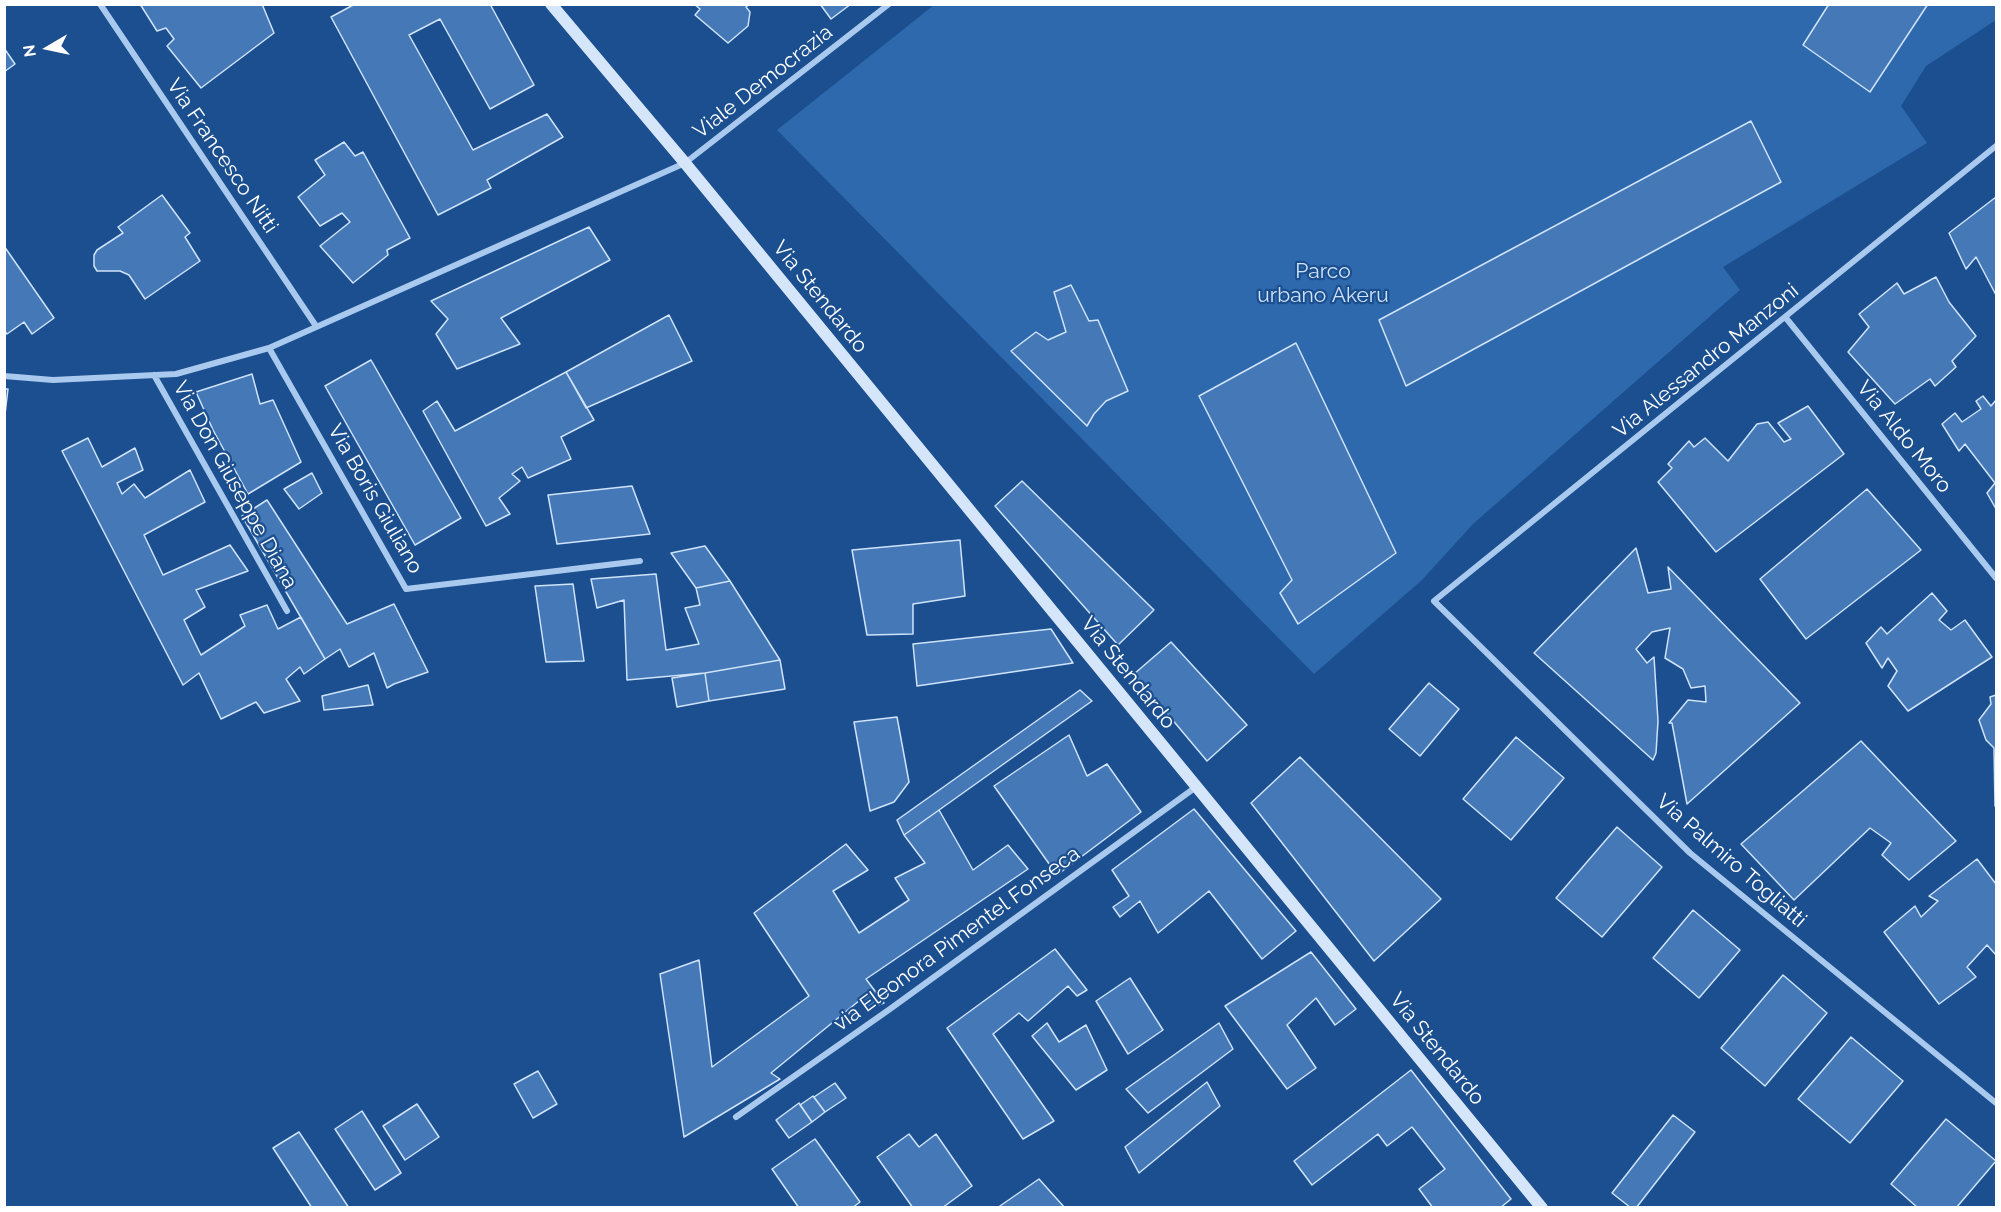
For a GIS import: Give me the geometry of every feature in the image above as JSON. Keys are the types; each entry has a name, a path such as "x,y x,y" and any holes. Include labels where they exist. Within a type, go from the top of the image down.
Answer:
{"street":[{"name":"Via Francesco Nitti","path":"100,4 316,326"},
{"name":"Via Stendardo","path":"551,4 685,163 1542,1208"},
{"name":"Viale Democrazia","path":"685,163 889,4"},
{"name":"Via Alessandro Manzoni","path":"1434,601 1996,146"},
{"path":"4,376 53,380 176,374 269,348 685,163"},
{"name":"Via Aldo Moro","path":"1786,318 1996,578"},
{"name":"Via Boris Giuliano","path":"269,348 406,589 640,561"},
{"name":"Via Don Giuseppe Diana","path":"154,375 287,611"},
{"name":"Via Palmiro Togliatti","path":"1434,601 1690,853 1996,1103"},
{"name":"via Eleonora Pimentel Fonseca","path":"736,1117 890,1009 1196,787"}],"green space":[{"name":"Parco urbano Akeru","path":"934,5 1996,5 1996,20 1926,66 1901,106 1927,143 1723,267 1740,290 1473,524 1422,580 1314,674 777,130"}],"building":[{"path":"140,4 262,4 274,33 201,88 167,46 174,39 166,28 157,31"},
{"path":"355,4 490,4 534,85 490,109 440,19 409,35 473,150 547,114 563,137 487,180 491,188 438,215 331,17"},
{"path":"694,4 750,4 746,7 750,12 748,26 728,43 695,15 700,9"},
{"path":"820,4 851,4 831,19"},
{"path":"1829,4 1928,4 1870,92 1803,45"},
{"path":"4,48 15,64 4,72"},
{"path":"1751,121 1781,182 1406,386 1379,320"},
{"path":"344,142 355,156 363,152 410,238 387,250 388,255 353,283 320,246 350,222 342,213 320,226 298,197 325,175 315,160"},
{"path":"162,195 190,233 185,237 200,261 145,299 129,275 120,271 97,271 94,266 94,255 97,250 123,233 118,227"},
{"path":"1996,197 1996,295 1976,257 1966,269 1949,233"},
{"path":"589,227 610,260 501,318 520,344 457,369 436,334 448,319 431,301"},
{"path":"4,246 54,318 32,334 24,322 7,334 4,330"},
{"path":"1936,277 1949,302 1976,336 1952,361 1956,367 1935,386 1930,379 1895,404 1848,352 1869,327 1859,314 1897,283 1904,294"},
{"path":"1071,285 1089,321 1098,320 1128,391 1106,401 1087,426 1011,351 1036,332 1048,340 1066,332 1054,292"},
{"path":"669,315 692,361 586,408 566,372"},
{"path":"1296,343 1396,553 1298,624 1280,593 1292,580 1199,396"},
{"path":"371,360 461,518 415,545 325,386"},
{"path":"566,372 594,420 561,437 571,459 528,478 522,467 512,474 520,481 499,498 510,514 486,526 423,411 437,401 455,431"},
{"path":"252,374 260,404 273,400 301,462 248,494 213,430 196,392"},
{"path":"4,389 8,389 4,423"},
{"path":"1983,396 1991,406 1996,400 1996,509 1987,493 1995,483 1965,444 1959,451 1942,424 1955,413 1962,422 1981,409 1976,401"},
{"path":"1808,406 1844,454 1716,552 1658,482 1672,468 1668,464 1689,441 1694,447 1705,438 1728,461 1757,424 1768,422 1784,442 1791,439 1778,423"},
{"path":"88,438 102,467 135,448 143,470 117,483 122,494 134,484 145,498 190,470 205,502 144,535 163,575 230,545 248,571 196,590 205,607 184,620 201,655 245,626 240,615 267,605 278,629 301,617 325,659 304,674 300,667 286,679 300,701 264,713 256,702 221,719 199,673 183,685 62,451"},
{"path":"312,473 322,493 299,509 284,489"},
{"path":"1022,481 1154,610 1118,645 995,506"},
{"path":"632,486 650,534 557,544 548,495"},
{"path":"1867,489 1921,550 1806,639 1760,579"},
{"path":"267,500 347,624 394,604 428,672 387,688 374,653 349,667 340,649 325,659 242,516"},
{"path":"960,540 965,596 913,604 913,634 867,635 852,550"},
{"path":"705,546 730,581 696,588 671,553"},
{"path":"1636,548 1648,593 1671,589 1668,567 1800,703 1687,804 1672,723 1669,723 1688,700 1706,702 1705,686 1691,688 1683,669 1665,658 1670,628 1652,632 1636,649 1647,663 1654,657 1658,721 1656,753 1653,760 1534,653"},
{"path":"656,574 666,650 699,644 685,608 700,605 696,588 730,581 780,660 705,673 627,680 624,600 597,608 591,579"},
{"path":"573,584 584,661 546,662 535,586"},
{"path":"1932,593 1947,611 1939,620 1951,630 1965,620 1992,657 1908,711 1888,686 1897,671 1888,658 1882,668 1866,643 1881,627 1887,634"},
{"path":"1051,629 1073,663 917,686 913,644"},
{"path":"1171,642 1247,725 1207,761 1134,674"},
{"path":"780,660 785,689 709,701 705,673"},
{"path":"705,673 709,701 677,707 672,678"},
{"path":"1429,683 1459,709 1420,756 1389,729"},
{"path":"368,685 373,705 324,710 322,696"},
{"path":"1080,690 1092,701 904,835 897,820"},
{"path":"1996,695 1996,807 1994,748 1986,740 1979,720 1991,704 1990,697"},
{"path":"897,717 909,782 894,802 870,811 854,722"},
{"path":"1069,735 1087,776 1107,764 1141,812 1057,875 994,786"},
{"path":"1516,737 1564,778 1511,840 1463,799"},
{"path":"1861,741 1956,841 1909,880 1882,855 1891,843 1870,828 1794,900 1741,844"},
{"path":"1300,757 1441,899 1374,961 1251,803"},
{"path":"1194,809 1296,931 1262,959 1209,891 1158,933 1140,901 1120,917 1113,907 1129,896 1112,870"},
{"path":"939,810 973,870 1008,845 1028,869 866,979 884,1003 867,1009 860,1000 771,1073 780,1079 684,1137 660,974 699,960 712,1067 809,996 754,913 846,844 868,870 833,891 859,933 909,900 895,878 925,863 904,835"},
{"path":"1617,827 1662,867 1602,937 1556,898"},
{"path":"1977,859 1996,884 1996,955 1987,945 1967,967 1976,977 1939,1004 1884,932 1915,906 1921,917 1938,901 1929,896"},
{"path":"1693,910 1740,950 1699,998 1653,958"},
{"path":"1055,949 1087,990 1077,996 1068,986 1028,1021 1019,1013 993,1034 1054,1121 1023,1139 947,1028"},
{"path":"1311,952 1356,1009 1335,1025 1316,998 1287,1025 1316,1068 1287,1089 1225,1006"},
{"path":"1783,975 1827,1013 1765,1086 1721,1048"},
{"path":"1130,978 1163,1030 1128,1054 1096,1001"},
{"path":"1047,1023 1059,1042 1086,1025 1107,1070 1076,1090 1032,1036"},
{"path":"1219,1023 1233,1049 1148,1113 1126,1089"},
{"path":"1851,1037 1903,1081 1850,1143 1798,1099"},
{"path":"1411,1070 1511,1199 1500,1208 1433,1208 1419,1189 1445,1169 1412,1127 1387,1146 1378,1134 1312,1185 1294,1161"},
{"path":"538,1071 557,1104 533,1118 514,1084"},
{"path":"1207,1082 1220,1106 1139,1173 1125,1147"},
{"path":"835,1083 846,1098 825,1112 814,1097"},
{"path":"813,1096 825,1112 812,1122 800,1105"},
{"path":"799,1103 812,1122 789,1138 776,1120"},
{"path":"417,1104 439,1137 405,1160 383,1126"},
{"path":"362,1111 401,1173 375,1190 335,1129"},
{"path":"1673,1115 1695,1132 1636,1208 1631,1208 1612,1193"},
{"path":"1946,1119 1996,1161 1956,1208 1918,1208 1891,1184"},
{"path":"299,1132 349,1208 312,1208 273,1148"},
{"path":"909,1134 919,1147 936,1134 972,1186 942,1208 913,1208 877,1157"},
{"path":"815,1139 860,1202 852,1208 799,1208 772,1169"},
{"path":"1039,1179 1065,1208 997,1208"}]}
